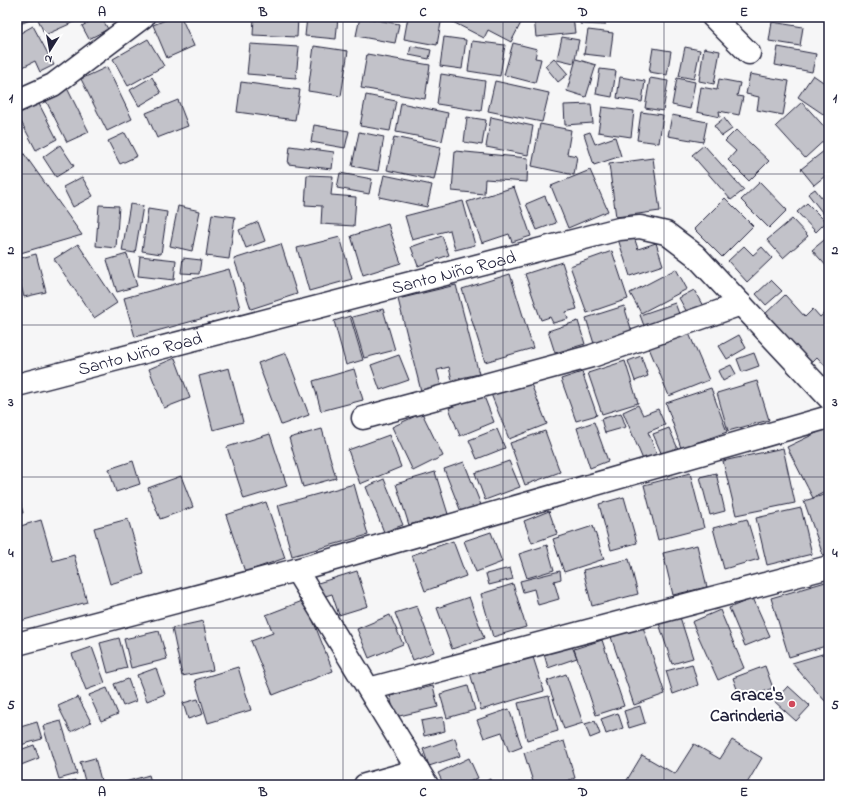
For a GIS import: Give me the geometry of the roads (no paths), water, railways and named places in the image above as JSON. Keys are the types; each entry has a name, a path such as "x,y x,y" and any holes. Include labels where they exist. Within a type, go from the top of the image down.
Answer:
{"street":[{"path":"17,101 53,85 143,17"},
{"path":"713,17 749,53"},
{"name":"Santo Niño Road","path":"17,385 619,229 640,227 666,233 695,256 829,398"},
{"path":"363,418 592,356 741,304"},
{"path":"17,644 296,570 829,417"},
{"path":"369,689 829,567"},
{"path":"296,570 423,778 365,785"}],"place":[{"name":"Grace's Carinderia","path":"792,704"}]}
